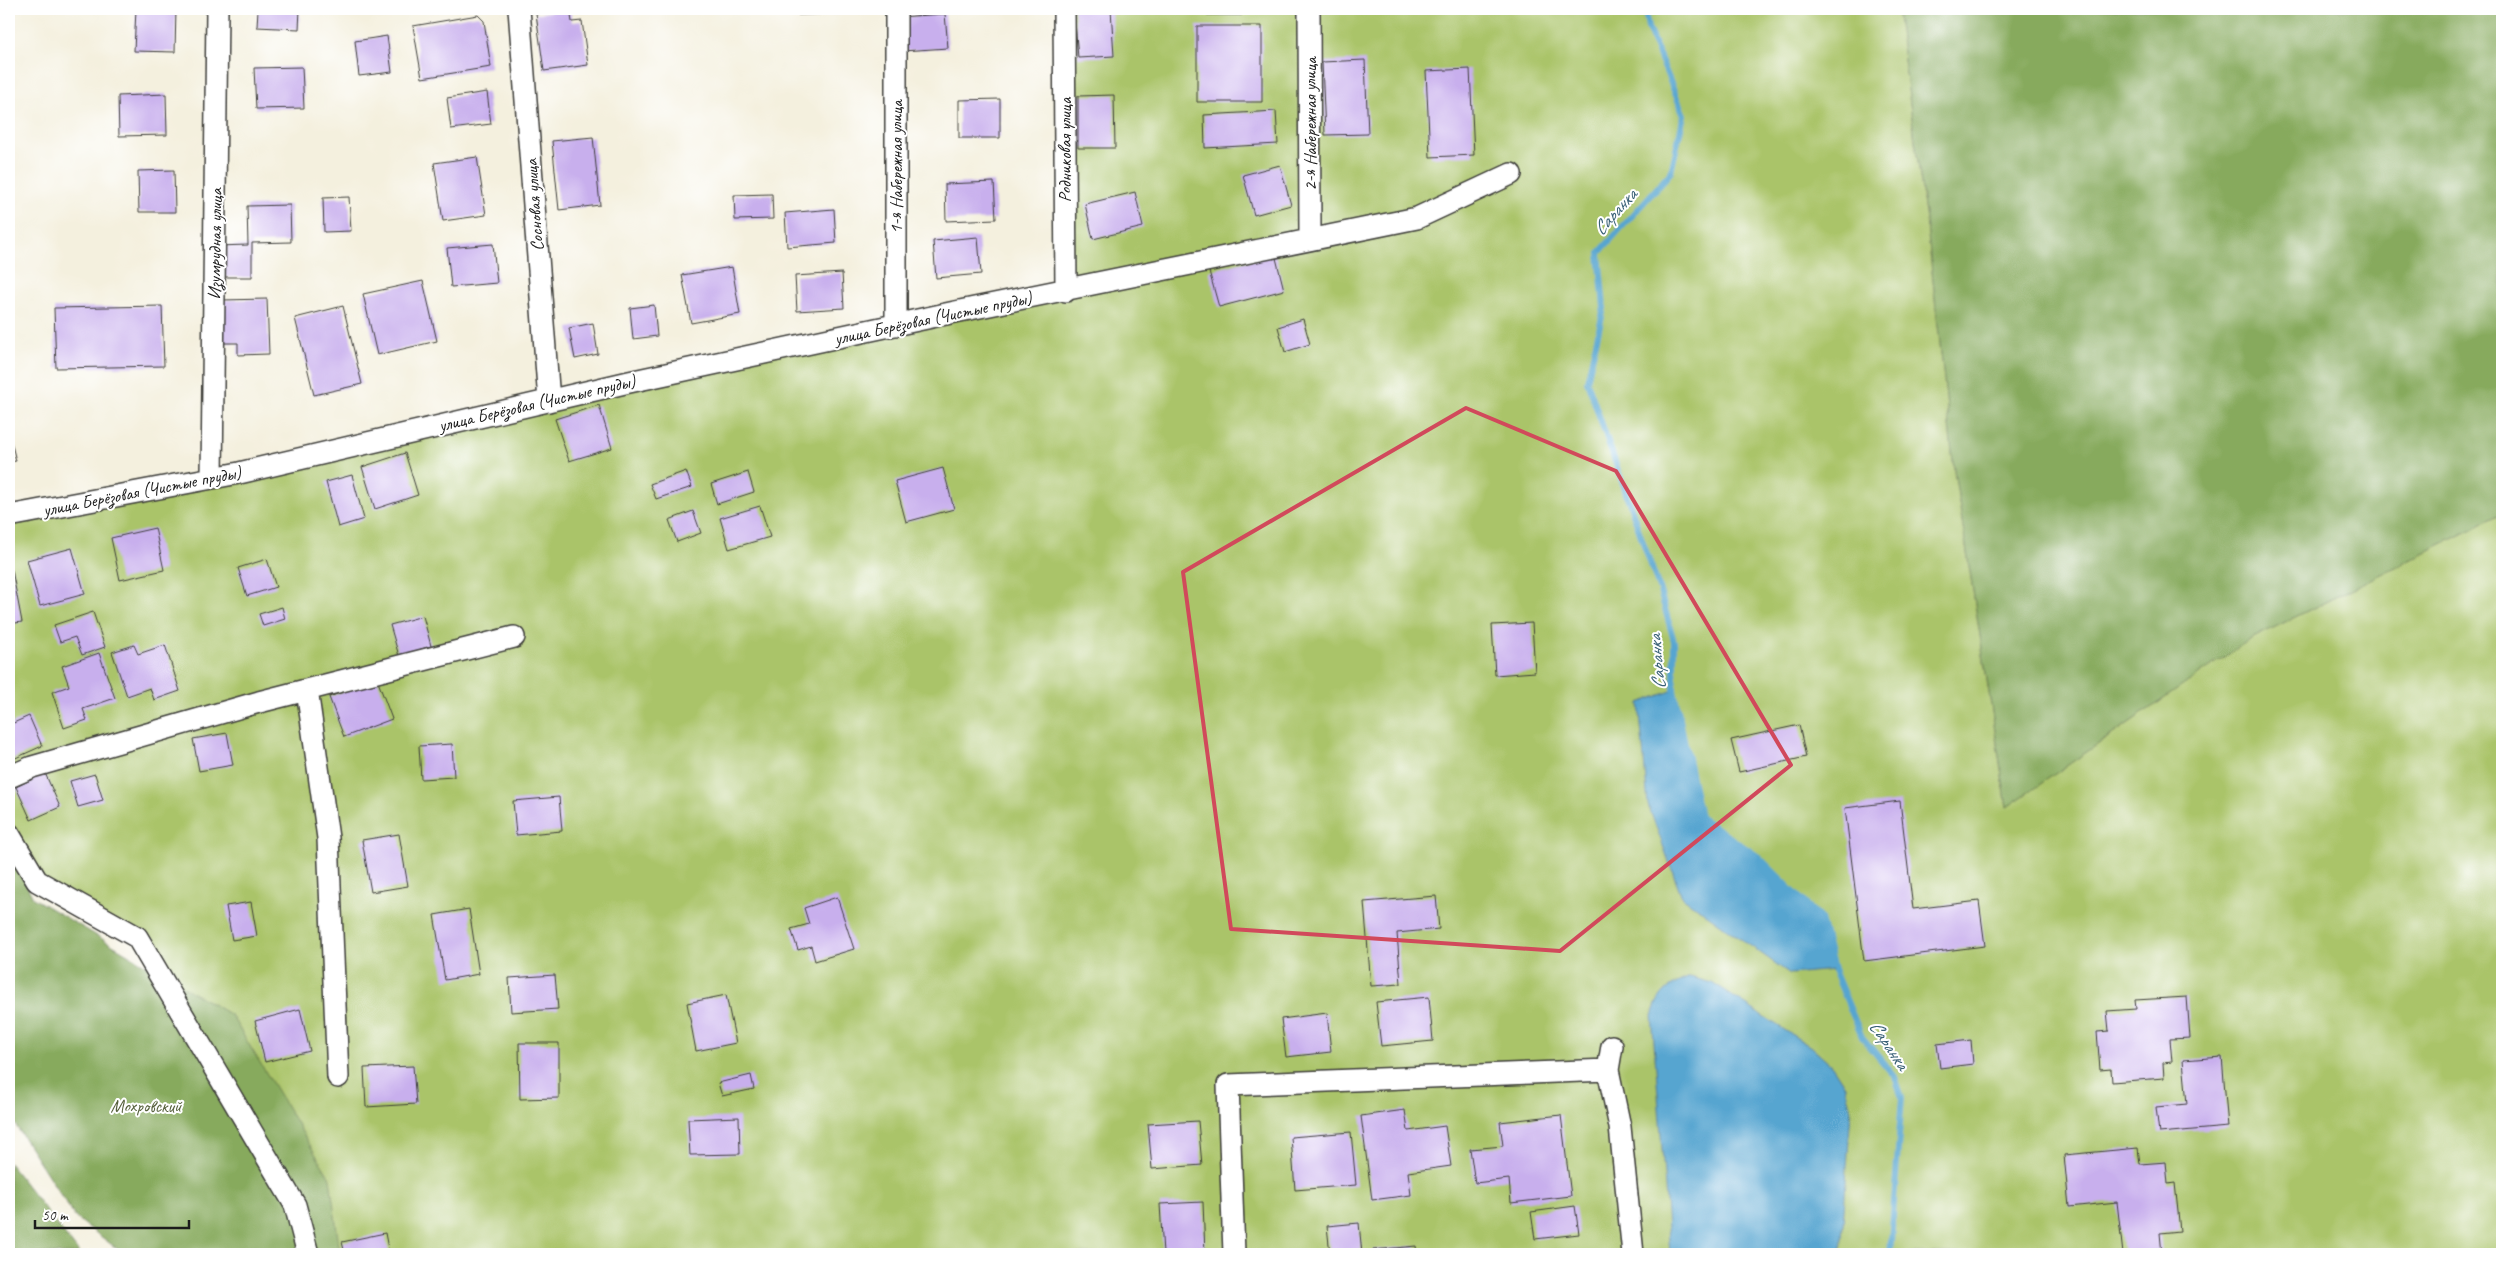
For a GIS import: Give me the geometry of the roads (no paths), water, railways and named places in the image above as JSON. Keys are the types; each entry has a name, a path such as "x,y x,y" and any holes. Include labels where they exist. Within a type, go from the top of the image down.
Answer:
{"street":[{"name":"Изумрудная улица","path":"212,478 217,9"},
{"name":"Сосновая улица","path":"519,9 549,401"},
{"name":"1-я Набережная улица","path":"896,9 896,325"},
{"name":"Родниковая улица","path":"1064,9 1066,291"},
{"name":"2-я Набережная улица","path":"1309,9 1310,238"},
{"name":"улица Берёзовая (Чистые пруды)","path":"9,516 212,478 549,401 896,325 1066,291 1310,238 1417,218 1510,174"},
{"path":"9,776 42,764 307,690 514,637"},
{"path":"307,690 328,838 338,1077"},
{"path":"9,834 37,881 137,937 295,1205 308,1254"},
{"path":"1612,1046 1608,1070 1620,1127 1633,1254"},
{"path":"1234,1254 1228,1086 1608,1070"}],"water":[{"path":"1674,690 1700,817 1759,857 1821,919 1834,970 1790,974 1682,897 1648,805 1639,703"},
{"path":"1690,977 1712,983 1811,1047 1832,1066 1845,1086 1851,1110 1841,1254 1670,1254 1652,1016 1658,1001 1665,991"}],"waterway":[{"name":"Саранка","path":"1645,9 1648,28 1684,115 1671,172 1599,253 1604,308 1587,381 1660,591 1674,641 1674,690 1700,817 1759,857 1821,919 1834,970 1862,1037 1895,1077 1902,1097 1890,1254"}],"park label":[{"name":"Мохровский","path":"146,1106"}]}
